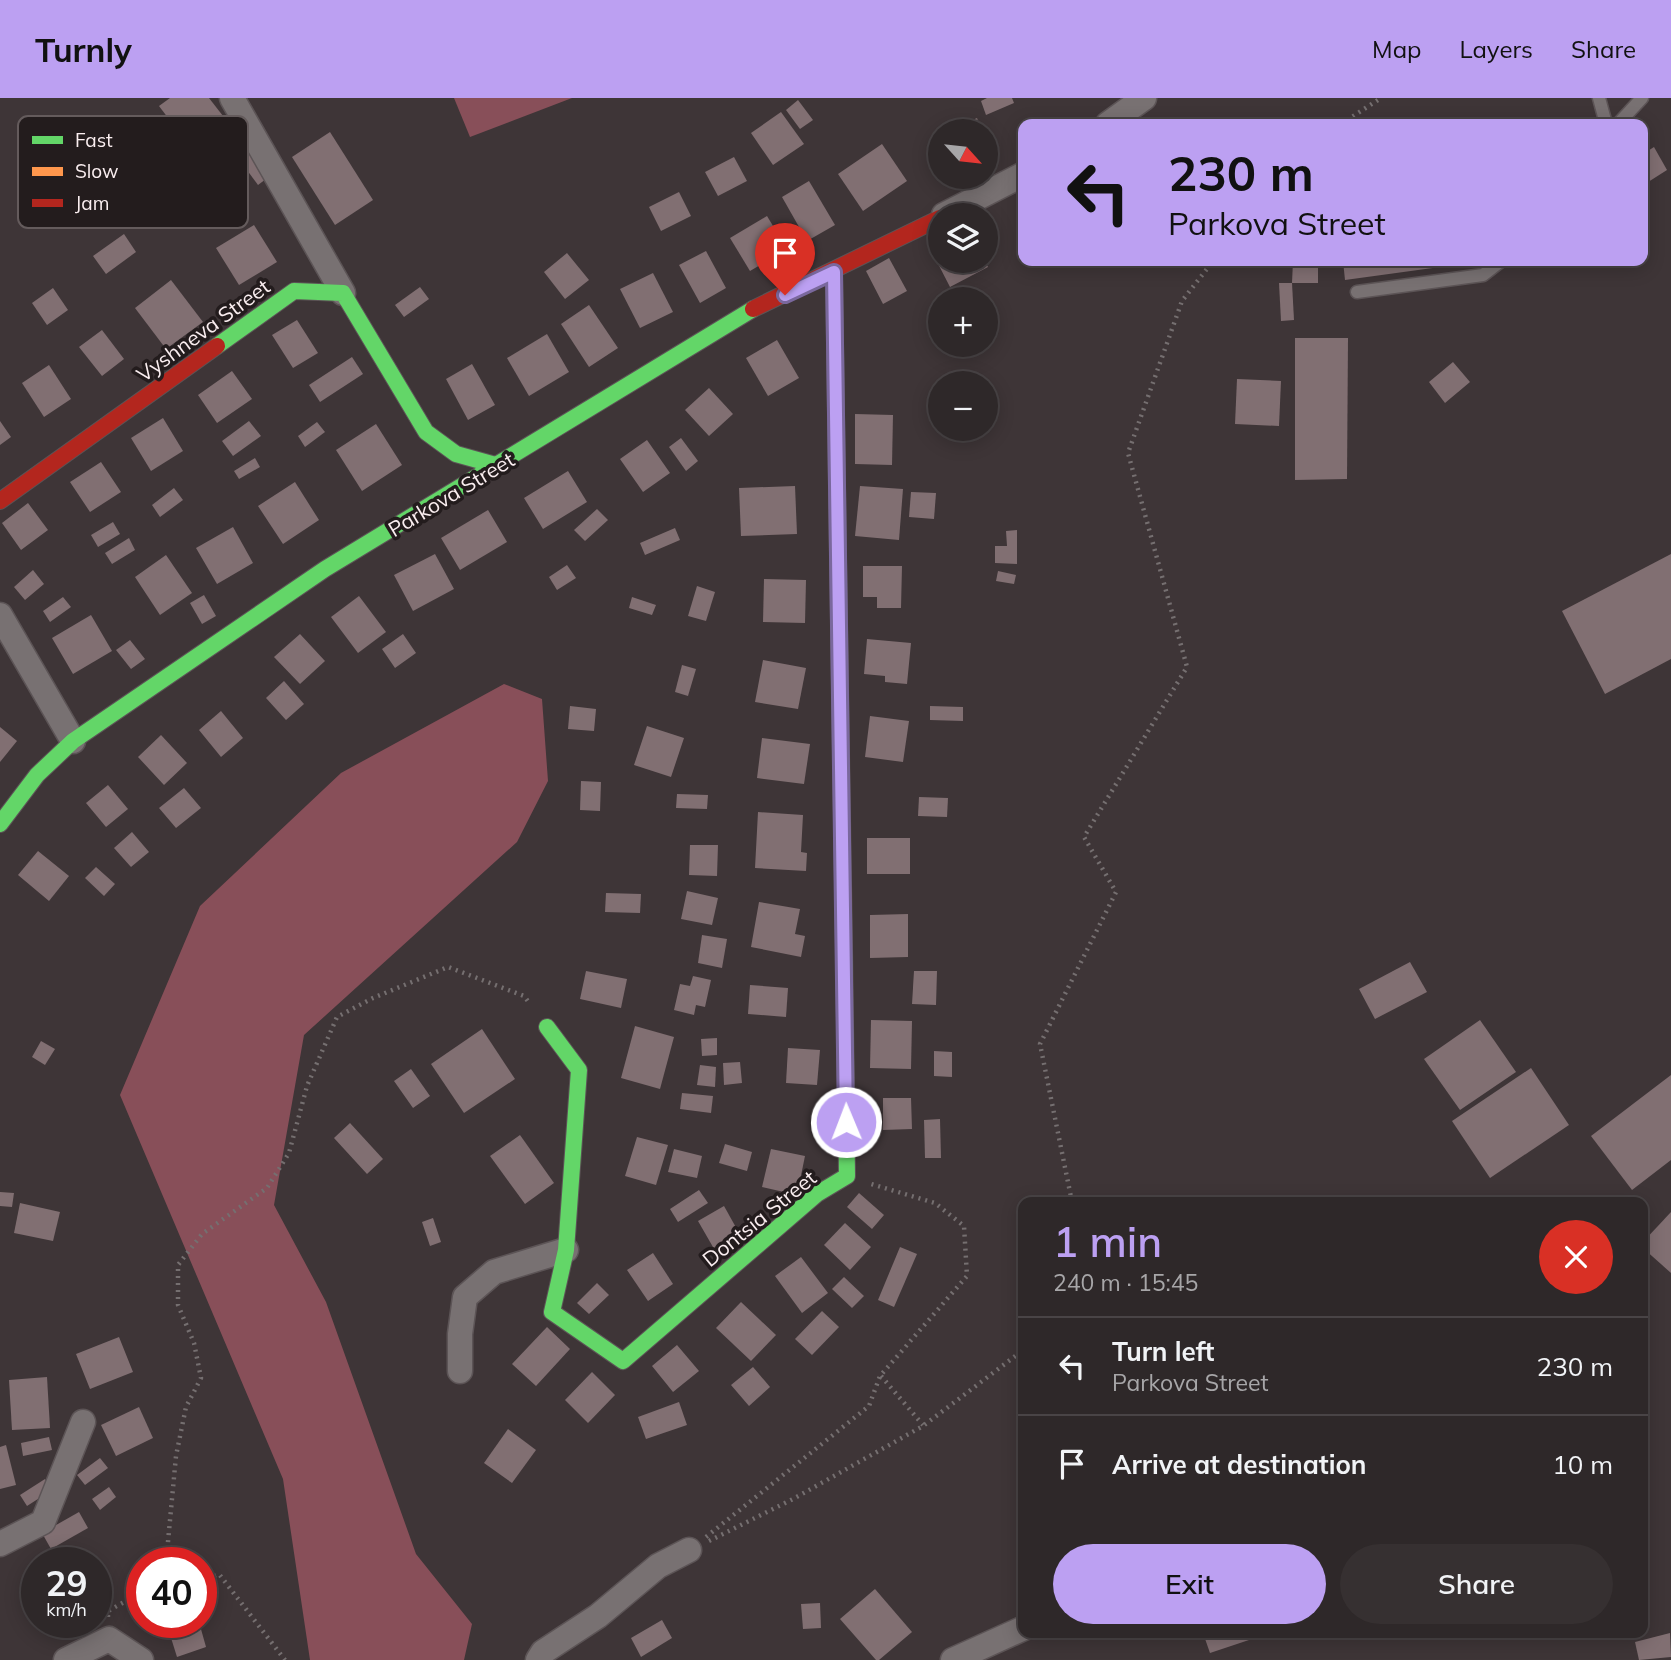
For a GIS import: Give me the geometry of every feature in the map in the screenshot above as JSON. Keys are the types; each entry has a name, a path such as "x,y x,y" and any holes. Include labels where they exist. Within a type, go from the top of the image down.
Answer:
{"street":[{"path":"232,98 242,116"},
{"path":"1115,119 1144,98"},
{"path":"248,126 426,432 456,454 499,466"},
{"name":"Parkova Street","path":"967,203 1018,177"},
{"name":"Parkova Street","path":"0,824 37,775 73,741 325,569 499,466 736,317 834,272 928,223"},
{"name":"Dontsia Street","path":"547,1027 579,1070 566,1250 552,1312 623,1361 817,1194 847,1176 834,272"},
{"name":"Vyshneva Street","path":"0,501 294,291 343,293"},
{"path":"0,615 73,741"},
{"path":"460,1371 460,1334 465,1297 494,1272 566,1250"},
{"path":"0,1545 43,1522 83,1422"},
{"path":"538,1660 543,1652 598,1616 658,1566 690,1550"},
{"path":"953,1660 1018,1631"},
{"path":"66,1660 109,1639 141,1660"}],"lane":[{"path":"1599,98 1605,119"},
{"path":"1623,119 1643,98"},
{"path":"1357,292 1483,275 1495,266"}],"path":[{"path":"1350,119 1381,98"},
{"path":"1071,1197 1040,1044 1116,892 1084,837 1187,667 1128,453 1182,301 1209,266"},
{"path":"167,1547 176,1456 186,1407 201,1378 194,1343 178,1305 178,1265 202,1234 267,1188 289,1153 307,1086 337,1017 373,998 448,967 524,996 547,1027"},
{"path":"690,1550 869,1406 880,1376 967,1276 964,1226 935,1203 847,1176"},
{"path":"690,1550 793,1499 923,1426 1018,1354"},
{"path":"880,1376 923,1426"},
{"path":"217,1575 285,1660"},
{"path":"109,1639 108,1611 126,1601"}],"shaded area":[{"path":"454,98 572,98 470,137"},
{"path":"504,684 542,699 548,781 517,842 304,1035 274,1205 326,1302 416,1554 472,1624 464,1660 310,1660 283,1479 120,1095 200,906 341,773"}],"building":[{"path":"170,98 209,98 223,116 167,116 159,106"},
{"path":"987,98 1012,98 1014,103 986,115 981,101"},
{"path":"798,100 813,120 800,129 786,110"},
{"path":"781,112 804,144 773,165 751,133"},
{"path":"330,132 373,200 335,225 292,157"},
{"path":"882,144 907,181 863,211 838,174"},
{"path":"248,146 270,176 258,185 248,172"},
{"path":"1654,147 1667,170 1648,182 1648,151"},
{"path":"734,157 747,181 718,196 705,172"},
{"path":"809,181 835,225 807,241 782,197"},
{"path":"679,192 691,216 661,231 649,207"},
{"path":"767,216 787,249 750,271 730,238"},
{"path":"254,225 277,262 239,285 216,248"},
{"path":"124,234 136,252 106,274 93,256"},
{"path":"706,251 726,288 700,303 679,265"},
{"path":"567,253 589,280 565,299 544,272"},
{"path":"889,258 907,291 883,304 866,271"},
{"path":"1293,266 1318,266 1318,283 1292,283"},
{"path":"1344,266 1440,267 1345,280"},
{"path":"653,273 673,312 640,328 620,289"},
{"path":"943,273 977,273 950,287"},
{"path":"171,280 203,322 166,349 135,308"},
{"path":"1279,283 1292,283 1294,320 1281,321"},
{"path":"420,287 429,299 404,317 395,305"},
{"path":"53,288 68,310 47,325 32,303"},
{"path":"589,305 618,348 589,367 561,324"},
{"path":"297,320 318,353 293,368 272,335"},
{"path":"102,330 124,359 102,376 79,347"},
{"path":"547,334 569,372 529,396 507,358"},
{"path":"1295,338 1348,338 1347,479 1295,480"},
{"path":"777,340 799,378 768,396 746,358"},
{"path":"352,357 363,374 320,402 309,385"},
{"path":"1453,362 1470,382 1445,403 1429,382"},
{"path":"472,364 495,405 468,420 446,379"},
{"path":"49,365 71,399 44,417 22,383"},
{"path":"232,371 252,399 217,423 198,395"},
{"path":"1237,379 1281,381 1279,426 1235,424"},
{"path":"709,388 733,414 709,436 685,410"},
{"path":"855,414 893,415 892,465 855,464"},
{"path":"163,418 183,451 151,471 131,438"},
{"path":"0,421 11,437 0,445"},
{"path":"249,421 261,436 233,456 222,441"},
{"path":"317,422 325,432 305,447 298,436"},
{"path":"376,424 402,465 362,491 336,450"},
{"path":"681,438 698,461 686,471 669,447"},
{"path":"647,440 670,473 643,492 620,459"},
{"path":"255,458 260,467 239,479 234,471"},
{"path":"101,462 121,492 90,512 70,482"},
{"path":"568,471 587,502 543,529 524,498"},
{"path":"295,482 319,520 283,544 258,506"},
{"path":"795,486 797,534 741,536 739,488"},
{"path":"860,486 903,489 899,540 855,536"},
{"path":"174,488 183,500 160,517 152,505"},
{"path":"911,492 936,493 934,519 909,517"},
{"path":"28,503 48,530 21,550 2,523"},
{"path":"597,509 608,520 585,541 574,530"},
{"path":"488,510 507,542 460,570 441,538"},
{"path":"113,522 120,534 98,547 91,535"},
{"path":"233,527 253,563 217,584 196,548"},
{"path":"675,528 680,540 645,555 640,543"},
{"path":"1017,530 1017,564 995,563 995,546 1007,546 1006,531"},
{"path":"129,538 135,550 112,564 105,553"},
{"path":"435,554 454,589 413,611 394,575"},
{"path":"1671,554 1671,659 1605,694 1562,611"},
{"path":"166,555 192,593 160,615 135,577"},
{"path":"567,565 576,578 557,590 549,577"},
{"path":"863,566 902,566 901,608 877,608 877,597 863,597"},
{"path":"33,570 44,584 25,600 14,587"},
{"path":"998,571 1016,575 1014,584 996,581"},
{"path":"764,579 806,580 805,623 763,622"},
{"path":"697,586 715,592 706,621 688,616"},
{"path":"204,595 216,616 202,624 190,603"},
{"path":"359,596 386,632 358,653 331,617"},
{"path":"63,597 71,607 50,622 43,611"},
{"path":"632,597 656,605 652,615 629,608"},
{"path":"91,615 112,651 73,674 52,638"},
{"path":"300,634 325,661 300,684 274,657"},
{"path":"403,634 416,653 395,668 382,649"},
{"path":"867,639 911,643 907,684 885,682 885,676 864,674"},
{"path":"130,640 145,659 131,669 116,650"},
{"path":"763,660 806,668 798,709 755,702"},
{"path":"682,665 696,669 688,696 675,692"},
{"path":"284,681 304,704 286,720 266,698"},
{"path":"570,706 596,709 594,731 568,729"},
{"path":"930,706 963,707 963,721 930,720"},
{"path":"221,711 243,738 221,757 199,730"},
{"path":"870,716 909,721 903,762 865,757"},
{"path":"647,726 684,738 671,777 634,765"},
{"path":"0,727 17,741 0,762"},
{"path":"161,735 187,763 164,785 138,757"},
{"path":"762,738 810,744 804,784 757,778"},
{"path":"581,781 601,782 600,811 580,810"},
{"path":"108,785 128,809 106,827 86,803"},
{"path":"184,788 201,808 176,828 159,808"},
{"path":"677,794 708,795 707,809 676,808"},
{"path":"919,797 948,798 947,817 918,816"},
{"path":"758,812 803,815 801,852 807,853 806,871 755,868"},
{"path":"132,832 149,852 131,867 114,848"},
{"path":"867,838 910,838 910,874 867,874"},
{"path":"690,845 718,845 717,876 689,875"},
{"path":"38,851 69,876 49,901 18,875"},
{"path":"96,867 115,884 104,896 85,878"},
{"path":"687,891 718,898 712,925 681,919"},
{"path":"606,893 641,894 640,913 605,912"},
{"path":"759,902 800,909 795,934 805,936 801,957 751,947"},
{"path":"908,914 908,957 870,958 870,915"},
{"path":"702,935 727,939 722,968 698,963"},
{"path":"1410,962 1427,992 1375,1019 1359,989"},
{"path":"586,971 627,979 621,1008 580,999"},
{"path":"914,971 937,971 936,1005 912,1004"},
{"path":"693,976 711,980 705,1007 696,1005 694,1015 674,1010 680,984 690,986"},
{"path":"750,985 788,988 786,1017 748,1014"},
{"path":"871,1020 912,1021 911,1069 870,1068"},
{"path":"1480,1020 1516,1072 1460,1110 1424,1059"},
{"path":"635,1026 674,1037 660,1089 621,1078"},
{"path":"482,1029 515,1079 464,1113 431,1064"},
{"path":"717,1038 717,1055 702,1056 701,1039"},
{"path":"41,1041 55,1049 45,1065 32,1057"},
{"path":"788,1048 820,1050 817,1085 786,1083"},
{"path":"934,1051 952,1052 952,1077 934,1076"},
{"path":"740,1062 742,1083 724,1085 723,1063"},
{"path":"700,1065 716,1067 715,1087 697,1085"},
{"path":"1531,1068 1569,1125 1490,1178 1452,1121"},
{"path":"411,1069 430,1096 413,1108 394,1081"},
{"path":"1671,1075 1671,1160 1632,1190 1591,1136"},
{"path":"682,1093 713,1096 711,1113 680,1109"},
{"path":"883,1098 911,1098 912,1129 883,1130"},
{"path":"940,1119 941,1158 925,1158 924,1120"},
{"path":"350,1123 383,1159 367,1174 334,1138"},
{"path":"520,1135 554,1183 525,1204 490,1156"},
{"path":"637,1137 668,1145 656,1185 625,1176"},
{"path":"725,1144 752,1152 747,1171 719,1163"},
{"path":"674,1149 702,1156 697,1178 668,1172"},
{"path":"771,1149 805,1156 797,1195 762,1187"},
{"path":"699,1190 708,1203 678,1222 670,1209"},
{"path":"0,1192 14,1193 12,1207 0,1206"},
{"path":"859,1193 884,1215 872,1229 847,1207"},
{"path":"20,1203 60,1212 53,1241 14,1233"},
{"path":"724,1206 743,1240 717,1254 698,1221"},
{"path":"1671,1212 1671,1273 1648,1252 1648,1237"},
{"path":"433,1218 441,1242 430,1246 422,1222"},
{"path":"845,1223 871,1247 850,1270 824,1245"},
{"path":"900,1247 917,1254 894,1307 878,1300"},
{"path":"653,1253 673,1284 648,1301 627,1270"},
{"path":"801,1257 828,1293 802,1313 775,1276"},
{"path":"844,1277 864,1296 852,1308 832,1289"},
{"path":"597,1283 609,1295 589,1314 577,1303"},
{"path":"741,1302 776,1335 751,1361 716,1328"},
{"path":"822,1311 839,1327 812,1355 795,1339"},
{"path":"547,1327 570,1349 536,1386 512,1364"},
{"path":"119,1337 133,1372 90,1389 76,1354"},
{"path":"677,1345 699,1371 673,1392 652,1366"},
{"path":"753,1367 770,1387 749,1406 731,1385"},
{"path":"592,1372 615,1395 588,1423 565,1400"},
{"path":"47,1377 50,1428 12,1430 9,1380"},
{"path":"679,1402 687,1425 646,1439 638,1417"},
{"path":"139,1407 153,1438 116,1456 101,1425"},
{"path":"508,1429 536,1450 512,1483 484,1463"},
{"path":"49,1437 52,1450 23,1456 21,1443"},
{"path":"6,1445 16,1485 0,1489 0,1447"},
{"path":"100,1458 108,1468 85,1485 77,1475"},
{"path":"45,1479 52,1490 27,1506 20,1495"},
{"path":"109,1487 116,1497 100,1510 92,1499"},
{"path":"79,1512 88,1528 55,1547 50,1547 42,1533"},
{"path":"875,1589 912,1632 879,1660 876,1660 840,1619"},
{"path":"820,1603 821,1628 803,1629 801,1604"},
{"path":"662,1620 672,1638 641,1657 631,1638"},
{"path":"1670,1633 1671,1657 1639,1660 1635,1642"},
{"path":"171,1638 203,1638 206,1647 177,1657"},
{"path":"1205,1638 1255,1638 1210,1653"}],"traffic: fast":[{"path":"834,272 838,558"},
{"path":"217,346 294,291 343,293 426,432 456,454 499,466"},
{"path":"0,824 37,775 73,741 325,569 753,309"},
{"path":"547,1027 579,1070 566,1250 552,1312 623,1361 817,1194 847,1176 844,947"}],"traffic: slow":[{"path":"838,558 844,947"}],"traffic: jam":[{"path":"753,309 928,224"},
{"path":"0,501 217,346"}],"route":[{"path":"785,295 834,272 846,1122"}]}
